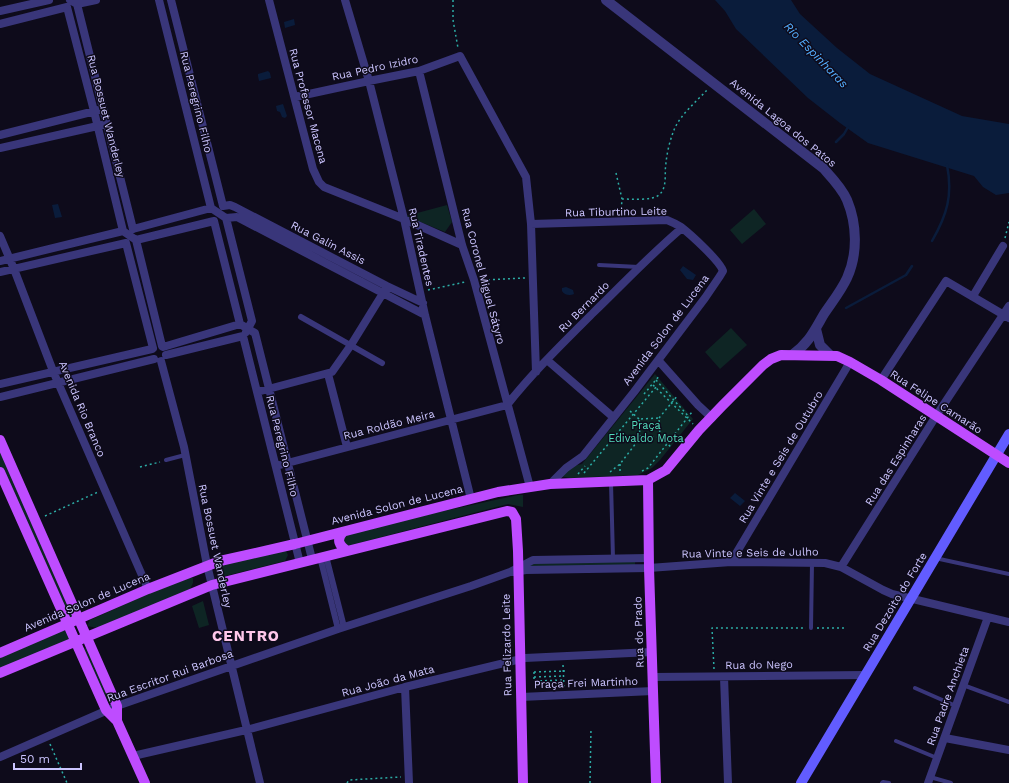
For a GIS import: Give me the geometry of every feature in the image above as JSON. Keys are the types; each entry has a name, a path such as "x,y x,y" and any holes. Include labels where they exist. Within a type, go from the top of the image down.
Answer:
{"main road":[{"name":"Rua Felipe Camarão","path":"648,480 666,470 699,430 771,359 781,355 830,355 837,356 850,362 881,380 1009,463"},
{"name":"Rua Dezoito do Forte","path":"801,783 1009,434"},
{"path":"0,440 117,706 117,721"},
{"path":"0,472 106,710 117,721 145,783"},
{"path":"550,484 648,480"},
{"name":"Rua do Prado","path":"648,480 656,783"},
{"name":"Avenida Solon de Lucena","path":"0,653 207,565 471,499 550,484"},
{"name":"Rua Felizardo Leite","path":"347,551 507,511 512,512 516,519 515,570 521,659 523,783"},
{"path":"342,532 338,542 341,547 347,551"},
{"path":"0,673 212,585 347,551"}],"street":[{"path":"0,11 49,0"},
{"path":"0,24 67,7 70,0 77,4 96,0"},
{"name":"Rua Peregrino Filho","path":"159,0 211,208"},
{"name":"Rua Peregrino Filho","path":"171,0 223,206"},
{"name":"Rua Professor Macena","path":"269,0 313,169 321,184 324,187 404,219 462,245"},
{"name":"Rua Tiradentes","path":"346,0 369,80 404,219 425,315 471,499"},
{"name":"Avenida Lagoa dos Patos","path":"606,0 823,168 836,182 847,198 853,216 855,239 853,260 847,278 808,342 792,355"},
{"name":"Rua Bossuet Wanderley","path":"77,4 104,109 153,348"},
{"name":"Rua Bossuet Wanderley","path":"67,7 97,126 163,346"},
{"path":"460,56 523,172 527,184 531,224 536,372"},
{"name":"Rua Pedro Izidro","path":"295,98 369,80 419,71 460,56"},
{"name":"Rua Coronel Miguel Sátyro","path":"419,71 462,245 474,280 530,487"},
{"path":"0,135 104,109"},
{"path":"0,148 107,124"},
{"name":"Rua Galin Assis","path":"223,206 230,205 235,207 385,290 425,315"},
{"path":"220,218 223,206"},
{"path":"0,272 129,236 211,208 220,218"},
{"name":"Rua Galin Assis","path":"220,218 237,217 385,290 423,303"},
{"path":"0,261 9,258 220,218"},
{"name":"Rua Peregrino Filho","path":"220,218 248,328 269,389 307,540 320,558"},
{"name":"Rua Peregrino Filho","path":"220,218 248,328 257,392 300,562"},
{"name":"Rua Tiburtino Leite","path":"531,224 667,220 682,228 718,262 722,271 720,276"},
{"name":"Ru Bernardo","path":"507,406 518,391 547,360 639,267 682,228"},
{"name":"Avenida Rio Branco","path":"0,236 58,383 148,589"},
{"path":"973,296 1003,246"},
{"name":"Avenida Solon de Lucena","path":"550,484 566,468 583,456 634,392 720,276"},
{"path":"881,380 946,281 1006,316"},
{"path":"257,392 328,374 335,370 385,290"},
{"name":"Rua das Espinharas","path":"841,566 936,416 1006,316 1009,306"},
{"path":"301,317 382,363"},
{"path":"0,384 158,346 248,328"},
{"path":"0,397 161,358 248,328"},
{"path":"816,329 820,345 830,355"},
{"path":"808,342 810,350 816,355"},
{"path":"161,358 166,352 163,346"},
{"path":"153,348 151,356 161,358"},
{"name":"Rua Bossuet Wanderley","path":"161,358 185,455 207,565 230,666 260,783"},
{"path":"547,360 613,418"},
{"path":"658,360 693,400 712,418"},
{"name":"Rua Vinte e Seis de Outubro","path":"731,562 850,362"},
{"path":"328,374 347,447"},
{"name":"Rua Roldão Meira","path":"276,466 507,406"},
{"path":"320,558 341,628"},
{"name":"Rua Escritor Rui Barbosa","path":"0,757 106,710 341,628 471,586 515,570 533,560 613,558 649,563"},
{"name":"Rua Vinte e Seis de Julho","path":"649,563 825,563 841,566 883,590 1009,622"},
{"name":"Rua Escritor Rui Barbosa","path":"515,570 649,563"},
{"name":"Rua Padre Anchieta","path":"929,780 988,617"},
{"name":"Rua João da Mata","path":"133,756 246,730 405,687 521,659 652,652"},
{"name":"Rua do Nego","path":"653,677 865,675"},
{"path":"724,677 728,783"},
{"path":"405,687 409,780"},
{"name":"Praça Frei Martinho","path":"521,697 653,691"},
{"path":"944,738 1009,750"}],"lane":[{"path":"599,265 639,267"},
{"path":"166,460 185,455"},
{"path":"611,482 613,558"},
{"path":"935,558 1009,574"},
{"path":"811,628 812,562"},
{"path":"963,685 1009,702"},
{"path":"915,688 956,706"},
{"path":"896,741 937,758"},
{"path":"929,780 951,783"},
{"path":"882,783 889,783"}],"path":[{"path":"453,0 453,20 460,56"},
{"path":"622,199 652,199 659,196 665,184 666,163 670,139 677,122 713,83"},
{"path":"616,173 622,199 620,221"},
{"path":"1003,246 1009,222"},
{"path":"420,291 474,280 533,278"},
{"path":"656,380 674,400 678,407"},
{"path":"652,384 689,417"},
{"path":"581,476 656,387"},
{"path":"660,391 663,388"},
{"path":"665,396 668,393"},
{"path":"640,398 644,401"},
{"path":"674,400 659,418 660,437 679,454"},
{"path":"630,411 639,419 659,418"},
{"path":"642,471 648,468 687,418 684,413"},
{"path":"620,475 620,464 640,438 639,419"},
{"path":"621,422 624,425"},
{"path":"640,438 660,437"},
{"path":"140,467 166,460"},
{"path":"36,520 104,490"},
{"path":"714,677 712,628 846,628"},
{"path":"563,656 565,695"},
{"path":"564,680 534,681 534,672 565,671"},
{"path":"559,676 560,680"},
{"path":"534,677 564,676"},
{"path":"590,783 591,728"},
{"path":"47,737 67,783"},
{"path":"347,783 349,780 409,780"}],"green space":[{"path":"447,205 452,222 445,232 406,216"},
{"path":"754,209 766,224 742,244 730,230"},
{"path":"731,328 747,345 720,369 705,352"},
{"name":"Praça Edivaldo Mota","path":"655,374 693,419 660,460 652,468 638,475 570,478 560,476 569,467 582,464"},
{"path":"0,440 79,619 68,624 0,471"},
{"path":"523,495 523,507 508,504 347,546 341,537 347,532"},
{"path":"277,551 286,551 288,555 285,561 225,576 219,575 218,571 220,565"},
{"path":"635,560 635,566 528,568 535,561"},
{"path":"186,577 193,578 193,583 190,589 98,628 87,626 90,620"},
{"path":"203,601 209,625 199,628 192,606"},
{"path":"62,630 67,632 69,637 68,642 0,670 0,656"},
{"path":"88,647 110,703 106,702 82,649"}],"water":[{"name":"Rio Espinharas","path":"715,0 791,0 800,14 837,48 870,74 962,116 1009,124 1009,193 996,195 983,187 974,176 868,143 808,98 736,29 725,11"},
{"path":"294,19 295,25 285,28 284,22"},
{"path":"268,71 271,78 259,81 258,74"},
{"path":"283,104 287,116 285,118 282,117 280,112 277,111 276,106"},
{"path":"58,204 62,217 55,218 52,205"},
{"path":"683,266 696,275 693,280 687,279 680,270"},
{"path":"566,287 573,290 574,294 569,295 564,293 562,288"},
{"path":"735,493 745,501 740,506 730,498"}],"waterway":[{"path":"836,142 844,134 848,127"},
{"path":"932,241 942,222 949,195 949,176 947,165"},
{"path":"846,308 906,275 912,266"}],"district":[{"name":"CENTRO","path":"246,636"}]}
